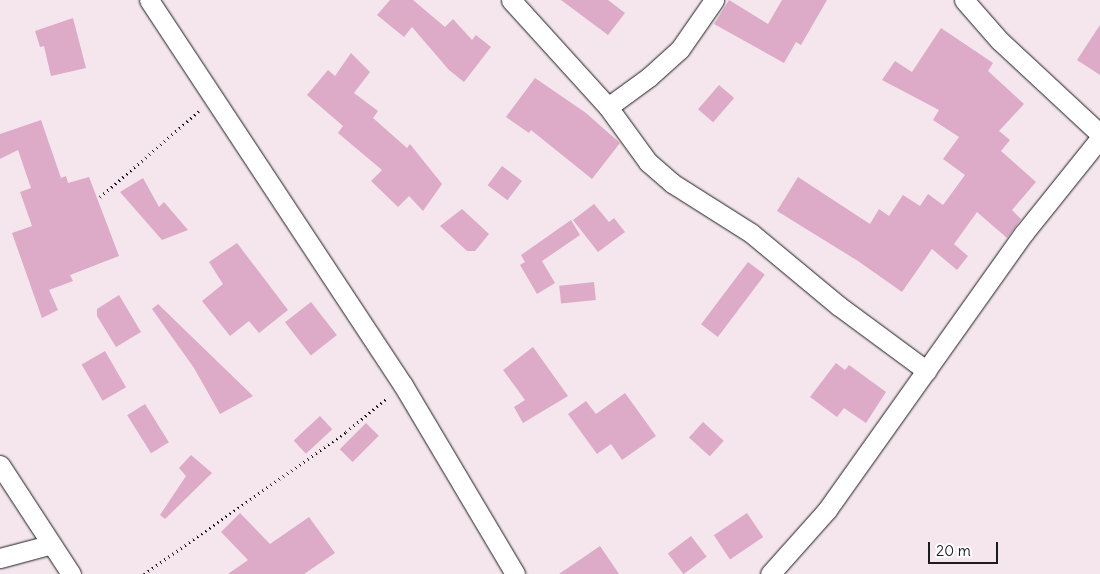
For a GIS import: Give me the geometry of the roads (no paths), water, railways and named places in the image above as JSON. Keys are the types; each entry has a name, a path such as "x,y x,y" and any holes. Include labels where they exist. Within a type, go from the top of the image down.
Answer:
{"street":[{"path":"149,0 213,99 291,211 403,385 515,574"},
{"path":"511,0 608,107 648,162 672,183 751,232 839,306 927,371"},
{"path":"608,107 649,77 680,49 714,0"},
{"path":"770,574 827,510 1024,233 1100,136 999,40 964,0"},
{"path":"0,465 49,545 71,574"},
{"path":"0,558 49,545"}]}
